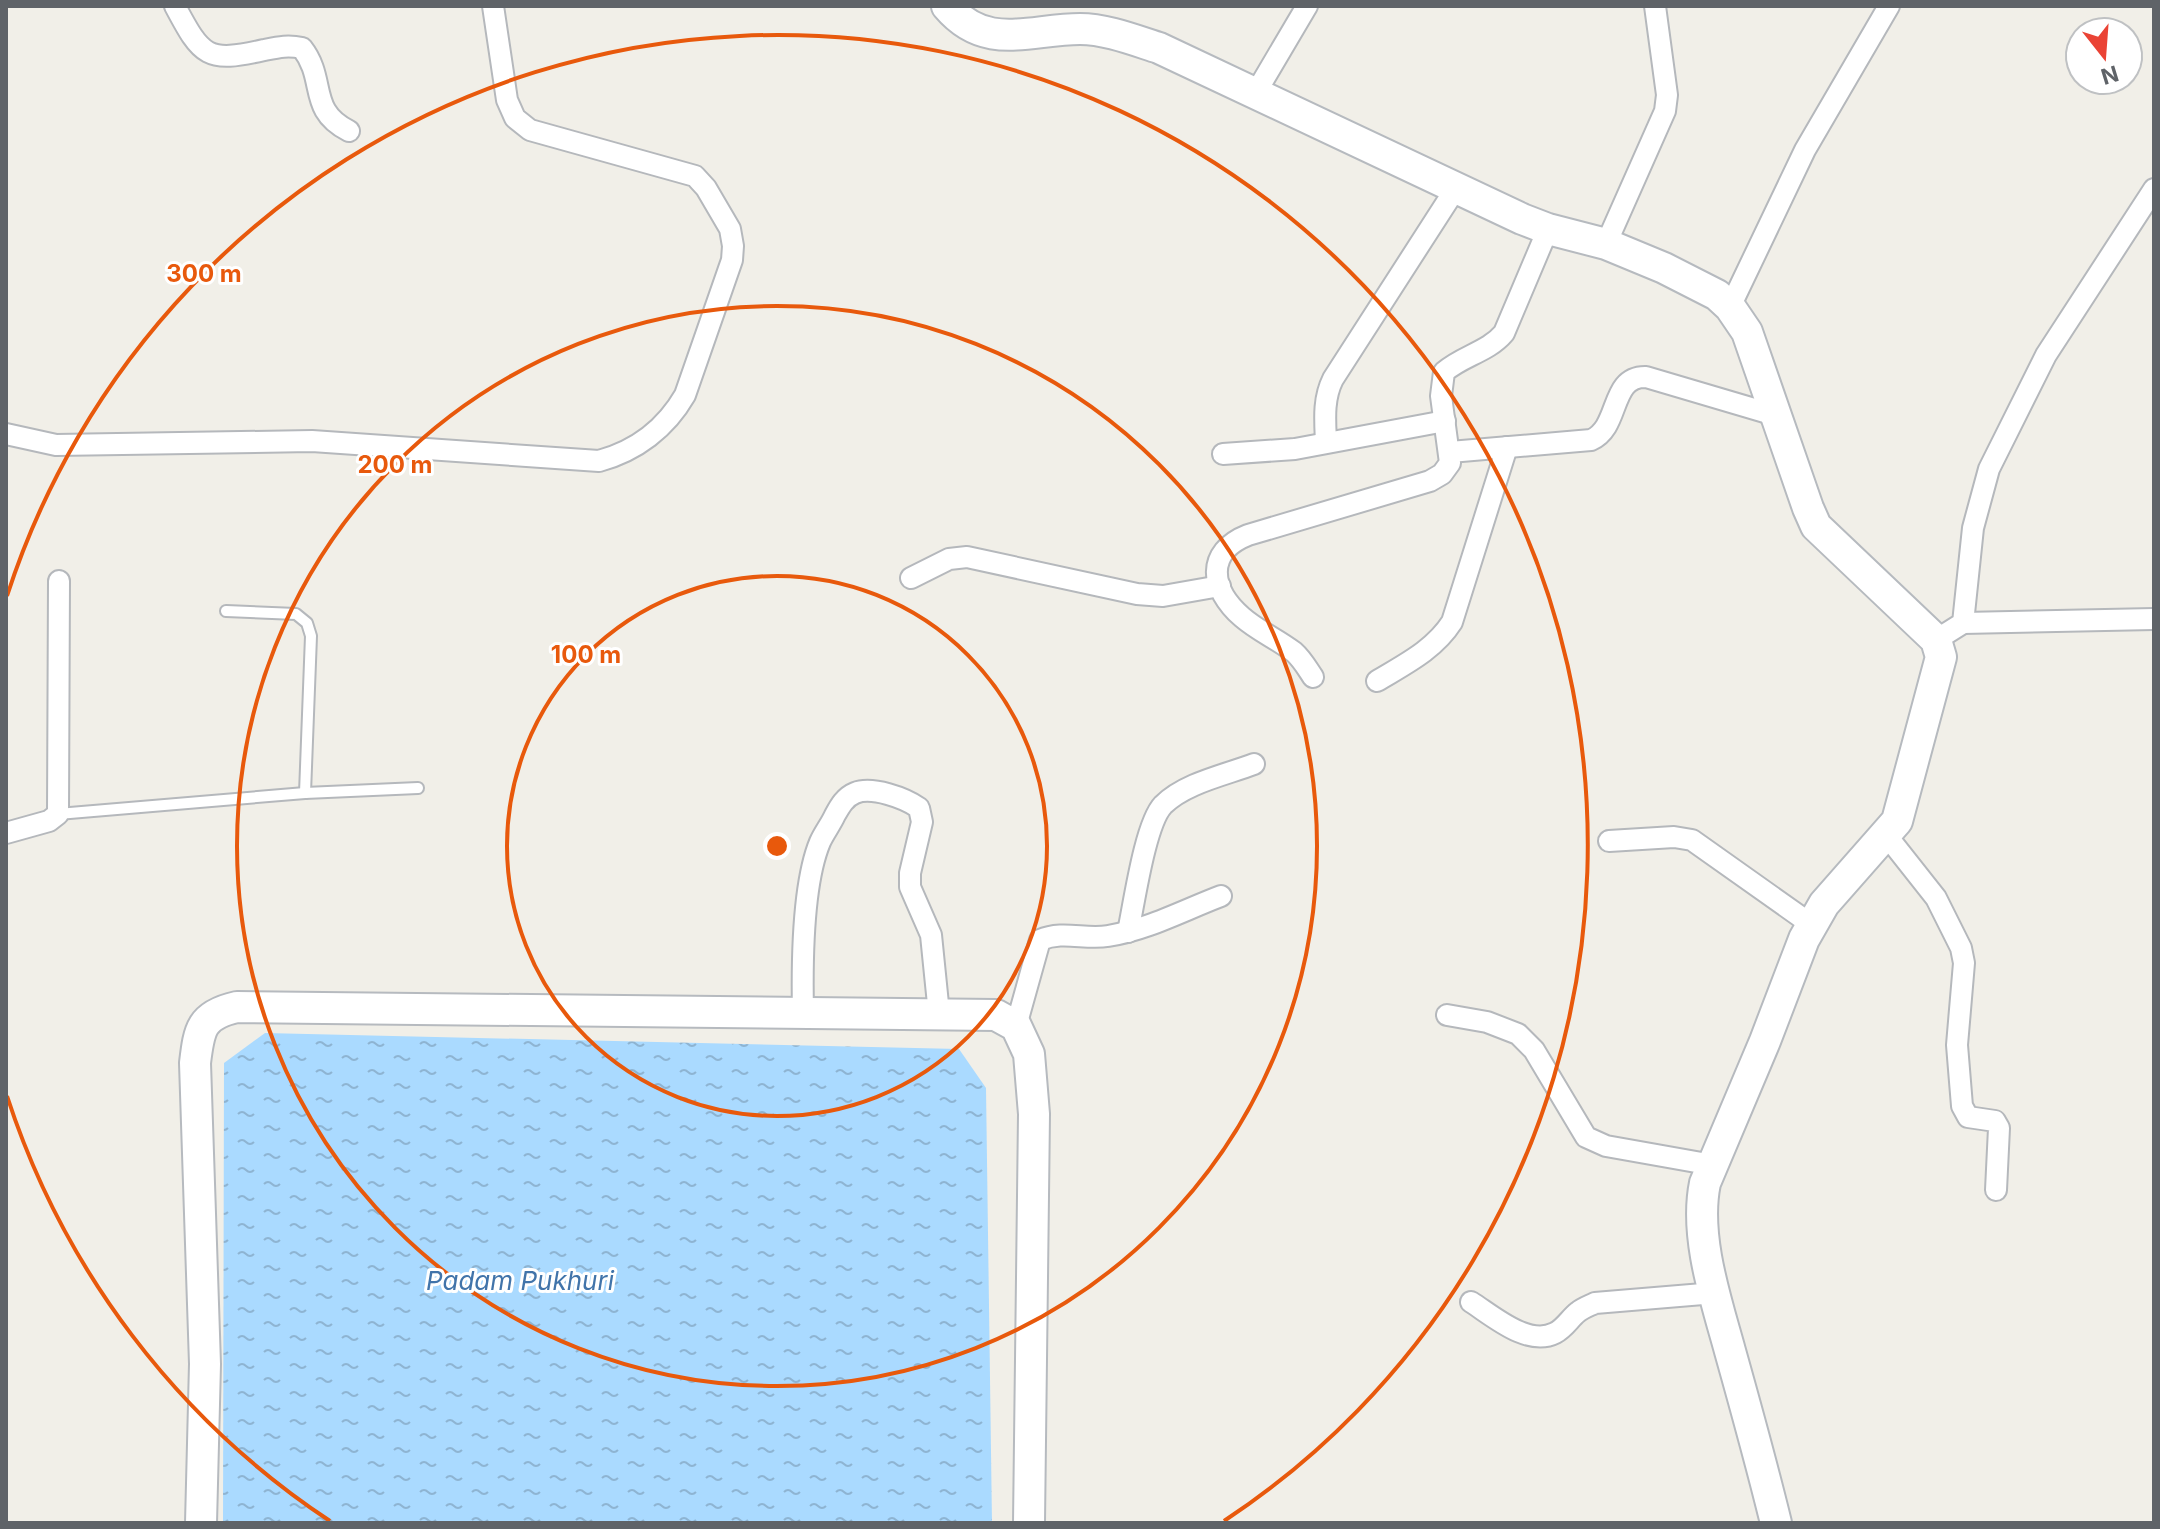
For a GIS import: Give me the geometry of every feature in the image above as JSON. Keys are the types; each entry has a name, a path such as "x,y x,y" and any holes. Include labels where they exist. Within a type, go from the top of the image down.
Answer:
{"street":[{"path":"175,6 190,34 204,51 217,57 239,56 287,45 302,48 311,60 324,112 334,123 349,131"},
{"path":"6,434 56,445 312,441 599,461 616,457 639,445 675,412 685,395 732,260 730,229 706,188 695,176 530,130 515,118 507,100 493,6"},
{"path":"947,6 956,17 989,34 1082,29 1129,38 1159,48 1548,229 1606,244 1664,268 1717,295 1730,307 1747,332 1816,526 1936,640 1941,657 1901,812 1887,836 1833,893 1812,925 1799,950 1765,1041 1705,1183 1701,1217 1715,1293 1776,1523"},
{"path":"1255,94 1307,6"},
{"path":"1606,244 1665,111 1667,95 1655,6"},
{"path":"1730,307 1805,150 1889,6"},
{"path":"1326,442 1325,404 1333,379 1456,188"},
{"path":"1963,623 1973,528 1989,469 2046,355 2085,292 2149,208 2154,189"},
{"path":"1313,677 1295,653 1241,616 1220,586 1216,574 1217,560 1233,541 1430,481 1442,474 1450,463 1441,396 1444,372 1453,364 1496,343 1504,333 1548,229"},
{"path":"1450,452 1591,440 1601,436 1608,428 1622,388 1637,377 1778,416"},
{"path":"1223,454 1295,449 1445,421"},
{"path":"1377,681 1441,639 1452,622 1507,447"},
{"path":"911,578 949,559 967,557 1137,594 1163,596 1220,586"},
{"path":"6,833 49,821 58,814 59,581"},
{"path":"1936,640 1963,623 2154,619"},
{"path":"1128,932 1152,823 1161,806 1180,792 1254,764"},
{"path":"803,1013 802,967 807,909 820,843 844,801 856,792 873,792 910,802 919,808 922,822 910,873 910,887 931,935 939,1014"},
{"path":"1887,836 1936,898 1961,948 1964,963 1957,1045 1962,1106 1968,1117 1989,1118 1999,1128 1996,1190"},
{"path":"1609,841 1674,837 1692,840 1812,925"},
{"path":"1016,1026 1040,940 1053,935 1104,937 1128,932 1221,896"},
{"path":"201,1523 205,1364 195,1063 197,1041 204,1023 217,1012 237,1007 996,1015 1016,1026 1029,1054 1034,1114 1029,1523"},
{"path":"1447,1015 1487,1022 1518,1034 1534,1050 1586,1137 1606,1146 1713,1165"},
{"path":"1471,1302 1519,1332 1536,1336 1553,1335 1566,1326 1577,1312 1595,1303 1715,1293"}],"lane":[{"path":"226,611 296,614 307,623 311,636 305,793"},
{"path":"58,814 305,793 418,788"}],"water":[{"name":"Padam Pukhuri","path":"265,1033 959,1049 986,1088 992,1523 223,1523 224,1063"}]}
